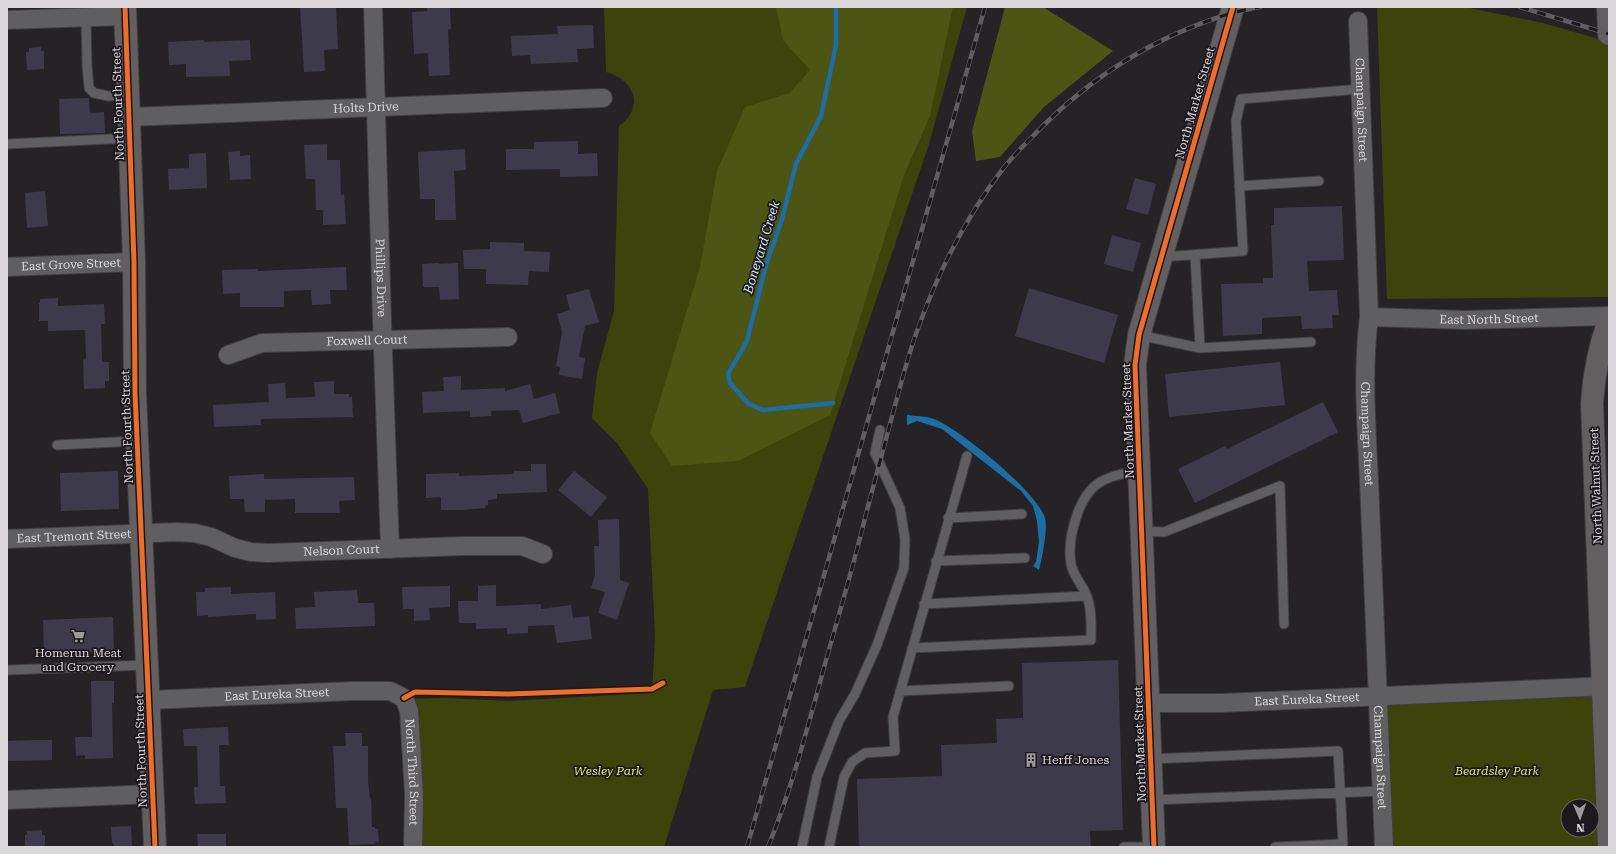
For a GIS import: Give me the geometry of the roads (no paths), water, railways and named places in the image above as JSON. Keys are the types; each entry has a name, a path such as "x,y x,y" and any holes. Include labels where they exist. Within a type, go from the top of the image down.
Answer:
{"street":[{"name":"Phillips Drive","path":"373,7 382,339 390,549"},
{"name":"North Market Street","path":"1154,847 1135,365 1139,335 1233,7"},
{"path":"1608,7 1609,34"},
{"path":"7,20 86,17 125,11"},
{"name":"North Fourth Street","path":"125,11 134,262 135,392 155,847"},
{"name":"Champaign Street","path":"1358,21 1369,317 1365,345 1366,386 1384,847"},
{"name":"Holts Drive","path":"129,117 603,98"},
{"name":"East Grove Street","path":"7,267 134,262"},
{"name":"East North Street","path":"1369,317 1466,320 1609,316"},
{"name":"North Walnut Street","path":"1609,320 1599,350 1598,372 1592,403 1606,686 1609,847"},
{"name":"Foxwell Court","path":"228,355 262,343 508,337"},
{"name":"Nelson Court","path":"141,533 194,533 211,537 235,548 251,552 268,553 464,546 522,546 543,554"},
{"name":"East Tremont Street","path":"7,539 141,533"},
{"name":"East Eureka Street","path":"1149,704 1222,703 1606,686"},
{"name":"East Eureka Street","path":"149,700 390,690 404,698"},
{"name":"North Third Street","path":"404,698 409,711 414,795 413,847"},
{"path":"7,800 153,794"}],"lane":[{"path":"86,17 89,88 94,93 108,96 128,95"},
{"path":"1161,257 1243,251 1236,121 1241,99 1361,89"},
{"path":"7,144 130,138"},
{"path":"1239,186 1319,182"},
{"path":"1195,255 1200,348"},
{"path":"1139,335 1200,348 1312,342"},
{"path":"802,847 817,777 839,721 855,694 877,645 904,568 905,539 900,508 875,453 880,430"},
{"path":"57,444 137,441"},
{"path":"829,847 844,777 852,762 865,753 895,751 893,717 948,518 967,456"},
{"path":"912,648 1091,640 1089,604 1071,566 1069,551 1071,533 1078,514 1089,493 1102,481 1122,473 1140,472"},
{"path":"1142,531 1164,532 1280,486 1284,624"},
{"path":"948,518 1022,514"},
{"path":"936,561 1025,558"},
{"path":"924,604 1086,596"},
{"path":"7,670 148,664"},
{"path":"900,691 1009,686"},
{"path":"1151,759 1338,751 1342,844 1275,847"},
{"path":"1152,800 1382,791"},
{"path":"1124,847 1154,847"}],"water":[{"path":"907,415 931,418 946,425 996,462 1028,493 1039,506 1046,523 1039,570 1033,566 1036,562 1039,542 1037,521 1033,506 1021,491 942,429 917,421 907,425"}],"waterway":[{"name":"Boneyard Creek","path":"833,403 763,410 749,404 730,383 728,374 747,341 766,265 782,219 796,164 821,116 836,45 836,7"}],"railway":[{"path":"747,847 985,7"},
{"path":"768,847 785,802 806,734 894,409 916,334 933,289 965,225 991,185 1015,154 1055,114 1100,78 1148,47 1201,23 1229,14 1260,7"},
{"path":"1520,7 1609,34"}],"place":[{"name":"Homerun Meat and Grocery","path":"78,636"},
{"name":"Herff Jones","path":"1031,760"}],"park label":[{"name":"Wesley Park","path":"608,771"},
{"name":"Beardsley Park","path":"1497,771"}]}
